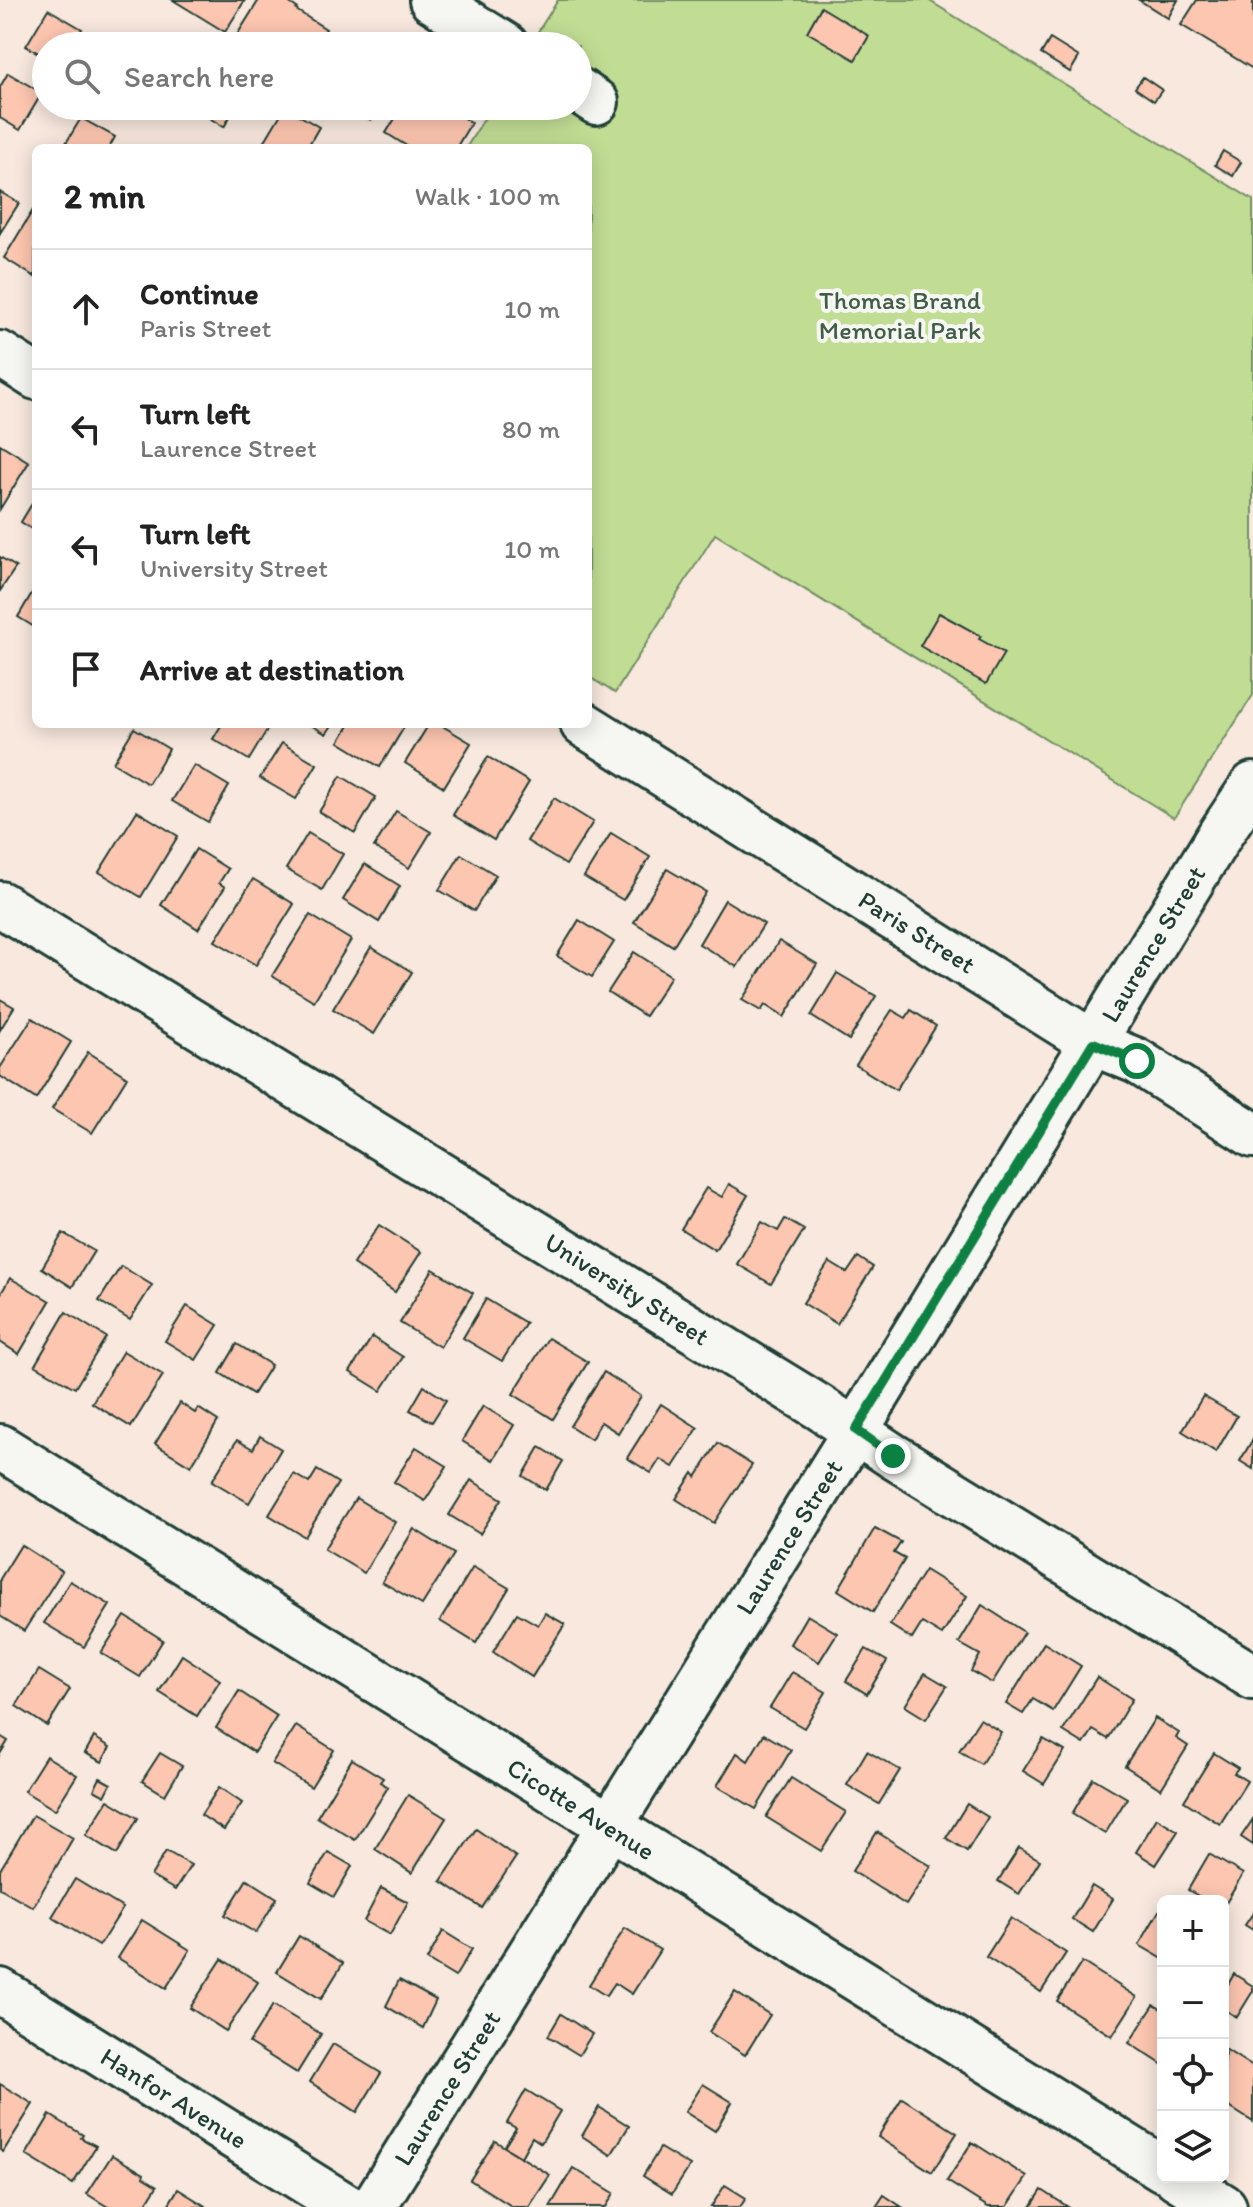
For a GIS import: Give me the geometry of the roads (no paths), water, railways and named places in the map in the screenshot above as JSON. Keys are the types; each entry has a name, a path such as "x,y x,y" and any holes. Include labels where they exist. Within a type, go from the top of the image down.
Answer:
{"street":[{"path":"432,0 483,32"},
{"path":"0,354 32,374"},
{"name":"Paris Street","path":"589,728 1093,1043 1137,1061 1253,1135"},
{"name":"Laurence Street","path":"373,2207 1253,785"},
{"name":"University Street","path":"0,904 1253,1677"},
{"name":"Cicotte Avenue","path":"0,1447 1157,2165"},
{"name":"Hanfor Avenue","path":"0,1991 347,2207"},
{"path":"1186,2183 1224,2207"}],"park label":[{"name":"Thomas Brand Memorial Park","path":"900,315"}]}
